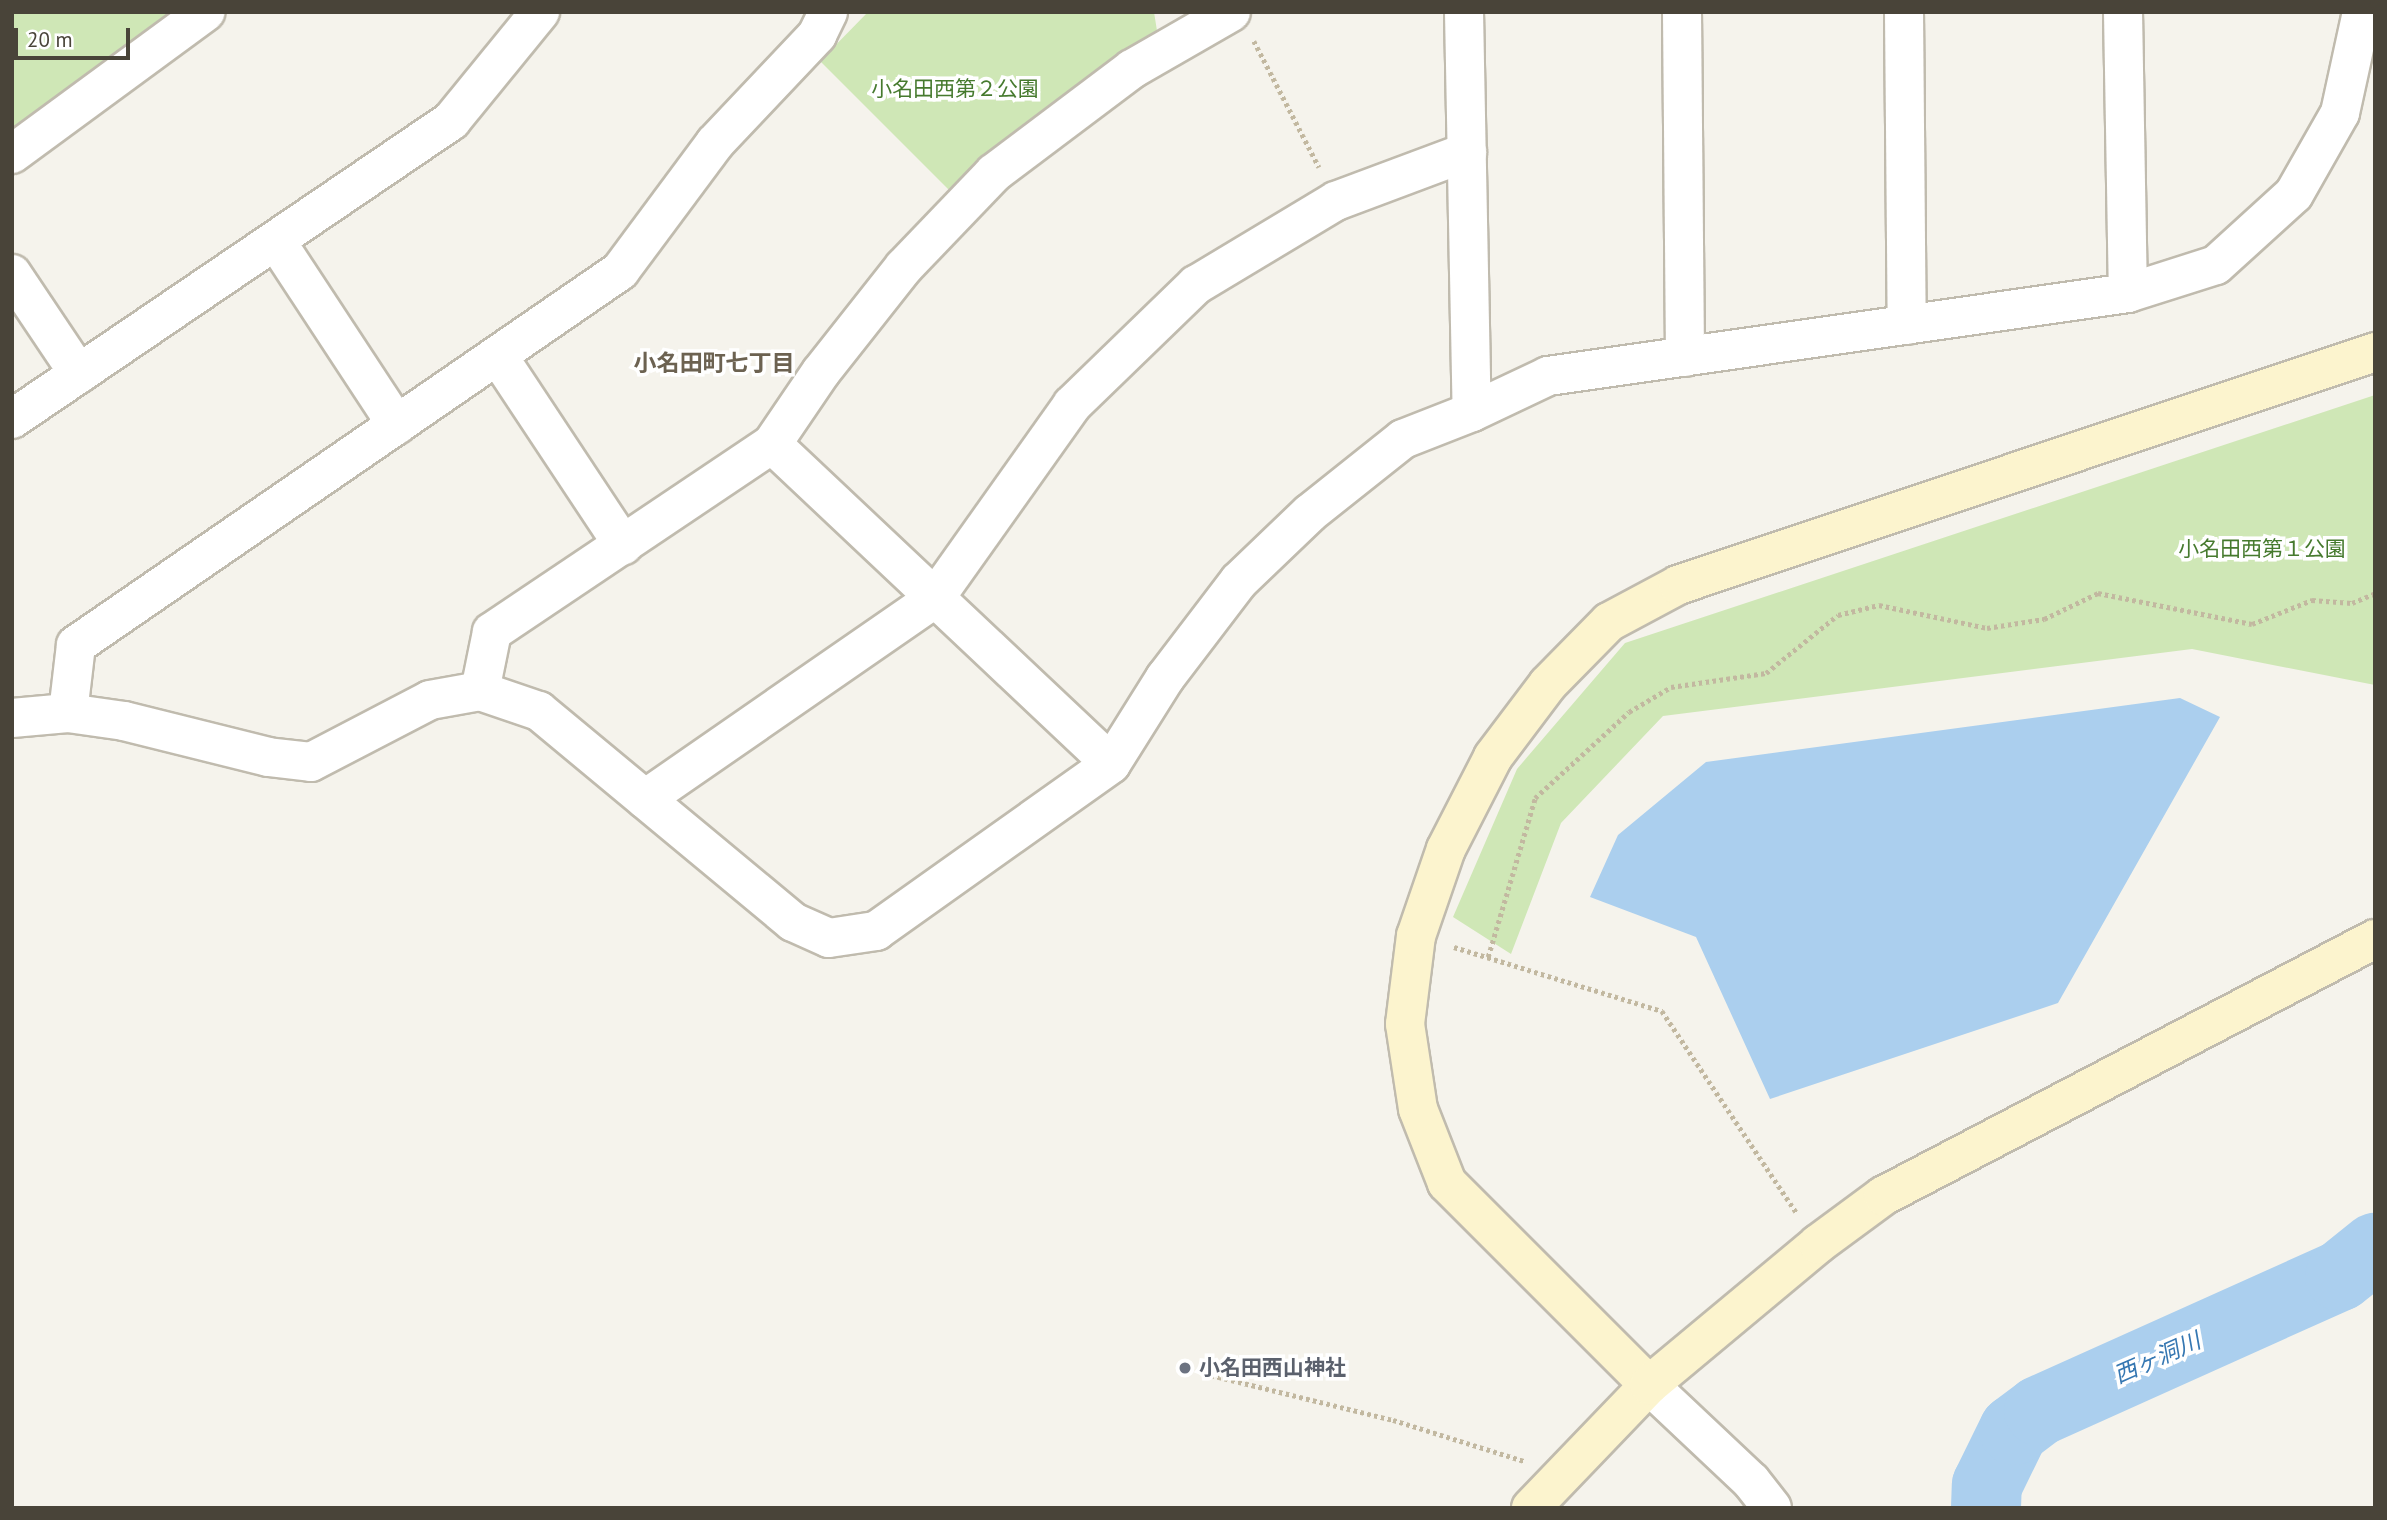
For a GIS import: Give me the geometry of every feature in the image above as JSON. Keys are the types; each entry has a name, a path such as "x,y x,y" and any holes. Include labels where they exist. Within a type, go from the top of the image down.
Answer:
{"street":[{"path":"12,154 205,12"},
{"path":"12,419 452,121 540,12"},
{"path":"68,713 76,645 620,271 715,143 817,35 828,12"},
{"path":"1464,12 1472,412"},
{"path":"1682,12 1685,357"},
{"path":"1904,12 1907,325"},
{"path":"2123,12 2129,293"},
{"path":"12,718 68,713 124,721 268,757 311,762 430,700 480,691 539,710 793,922 829,938 876,931 1111,764 1165,678 1239,581 1310,513 1403,439 1472,412 1548,376 2129,293 2216,265 2294,194 2340,113 2362,12"},
{"path":"480,691 492,632 772,444 821,372 904,267 995,173 1132,69 1241,24"},
{"path":"646,799 936,598 1072,405 1196,285 1336,201 1467,152"},
{"path":"276,240 397,425"},
{"path":"12,274 79,374"},
{"path":"1772,1508 1751,1481 1649,1385 1447,1183 1418,1109 1405,1024 1416,936 1446,849 1493,757 1548,684 1609,622 1678,585 2375,352"},
{"path":"498,356 623,545"},
{"path":"772,444 1111,764"},
{"path":"1531,1508 1649,1385 1818,1244 1882,1196 2375,939"}],"path":[{"path":"1241,24 1336,201"},
{"path":"1488,957 1535,798 1629,712 1671,687 1766,673 1838,615 1879,605 1987,628 2044,619 2098,593 2252,624 2312,600 2352,603 2375,593"},
{"path":"1416,936 1662,1010 1818,1244"},
{"path":"1211,1376 1393,1420 1563,1474"}],"green space":[{"path":"12,12 186,12 12,135"},
{"name":"小名田西第２公園","path":"868,12 1154,12 1158,37 1048,108 951,192 820,61"},
{"name":"小名田西第１公園","path":"2375,395 2375,685 2192,649 1663,716 1561,823 1511,954 1453,917 1517,769 1625,643"}],"water":[{"path":"2180,698 2220,717 2058,1003 1770,1099 1696,937 1590,897 1618,835 1706,762"}],"waterway":[{"name":"西ヶ洞川","path":"1986,1508 1987,1485 2014,1430 2039,1411 2340,1276 2375,1248"}],"place":[{"name":"小名田西山神社","path":"1185,1368"}],"district":[{"name":"小名田町七丁目","path":"714,363"}]}
